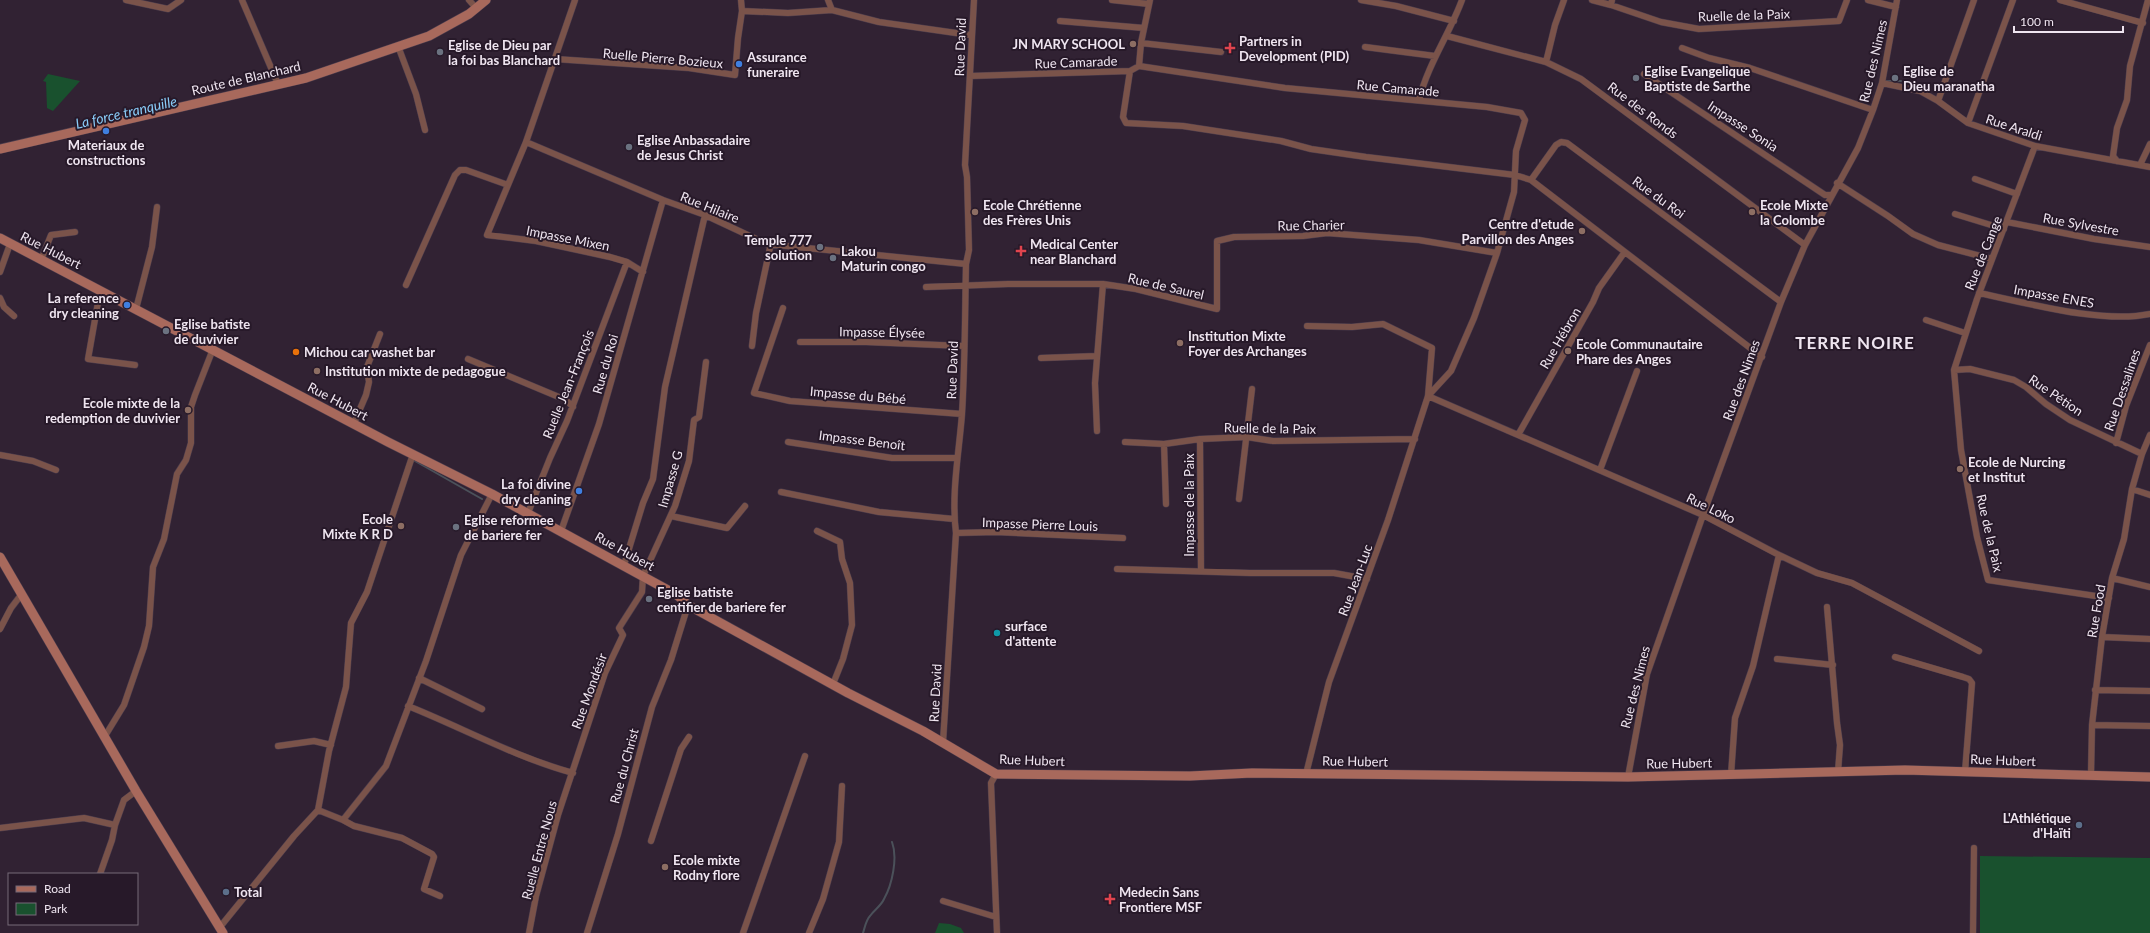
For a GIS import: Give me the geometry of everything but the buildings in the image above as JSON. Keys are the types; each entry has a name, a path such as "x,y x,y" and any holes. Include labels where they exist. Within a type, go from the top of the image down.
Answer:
{"street":[{"path":"126,0 168,9 181,0"},
{"path":"242,0 278,84"},
{"path":"469,0 477,9"},
{"name":"Route de Blanchard","path":"0,149 306,78 436,32 477,9 486,0"},
{"path":"406,285 455,175 460,170 466,170 508,185 526,142 575,0"},
{"path":"741,0 742,11 788,13 832,10 879,22 970,35"},
{"path":"828,0 832,10"},
{"name":"Rue David","path":"943,742 956,533 954,519 957,458 962,414 966,264 969,250 965,142 970,76 970,35 974,0"},
{"path":"1112,0 1150,2 1141,44 1139,66"},
{"path":"1361,0 1397,3 1454,21"},
{"path":"1418,100 1424,79 1447,36 1462,0"},
{"path":"1546,62 1554,25 1564,0"},
{"path":"1592,0 1611,2"},
{"name":"Ruelle de la Paix","path":"1611,2 1661,22 1699,29 1840,21 1847,0"},
{"path":"1868,0 1897,3"},
{"path":"1938,101 1974,0"},
{"path":"1968,123 2013,0"},
{"path":"2060,0 2143,23"},
{"path":"2117,161 2113,156 2117,128 2127,100 2130,66 2143,23 2148,0"},
{"name":"Rue des Nimes","path":"1628,777 1647,674 1703,514 1781,302 1805,245 1837,183 1859,146 1873,110 1882,82 1897,3"},
{"name":"Ruelle Pierre Bozieux","path":"555,59 689,68 735,75 742,11"},
{"path":"1060,21 1144,28"},
{"name":"Rue des Ronds","path":"1447,36 1546,62 1592,86 1805,245"},
{"path":"1141,44 1221,52"},
{"path":"398,46 416,94 425,130"},
{"path":"1365,47 1435,56"},
{"path":"1682,48 1709,58 1750,68 1873,110"},
{"name":"Rue Camarade","path":"970,76 1130,72 1139,66 1285,88 1487,107 1521,113 1525,120 1516,151 1514,192 1497,253 1474,318 1451,371 1428,396"},
{"path":"1130,72 1123,117 1126,123 1182,126 1281,141 1312,149 1515,175 1531,180 1624,253 1762,357"},
{"name":"Impasse Sonia","path":"1644,74 1754,149 1774,160 1825,195 1831,195"},
{"name":"Rue Araldi","path":"1882,82 1920,91 1938,101 1968,123 2036,146 2150,167"},
{"name":"Rue Hilaire","path":"526,142 662,200 705,215 767,244 771,243 803,248 966,264"},
{"name":"Rue du Roi","path":"1531,180 1556,145 1561,142 1566,143 1781,302"},
{"path":"2140,165 2150,144"},
{"name":"Rue de Cange","path":"1954,370 1979,293 2008,222 2017,194 2036,146"},
{"path":"1974,179 2017,194"},
{"path":"1837,183 1913,234 1938,245 1992,259"},
{"name":"Impasse Mixen","path":"508,185 487,235 536,240 627,262 642,272"},
{"name":"Rue du Roi","path":"561,531 599,424 662,200"},
{"path":"136,309 152,246 157,207"},
{"path":"1955,214 2004,229"},
{"path":"624,565 643,503 653,479 665,387 705,215"},
{"name":"Rue Sylvestre","path":"2008,222 2094,239 2150,247"},
{"path":"41,260 51,235 76,232"},
{"name":"Rue Charier","path":"1217,309 1217,241 1234,237 1303,236 1327,233 1419,240 1497,253"},
{"name":"Rue Hubert","path":"0,238 528,513 677,595 688,605 848,693 943,742 996,774 1190,776 1252,773 1628,777 1905,770 2150,777"},
{"path":"752,346 756,313 771,243"},
{"path":"0,272 10,244"},
{"name":"Rue Hébron","path":"1518,435 1600,288 1624,253"},
{"name":"Ruelle Jean-François","path":"528,513 573,407 627,262"},
{"path":"1097,431 1095,383 1103,284"},
{"name":"Rue de Saurel","path":"926,287 966,285 1103,284 1136,289 1217,309"},
{"path":"100,290 88,358 135,365"},
{"name":"Impasse ENES","path":"1979,293 2078,314 2138,317 2150,314"},
{"path":"0,298 4,307 14,316"},
{"name":"Impasse du Bébé","path":"783,308 754,393 790,401 962,414"},
{"path":"1926,320 1966,333"},
{"path":"1307,326 1352,327 1383,324 1432,348 1428,396"},
{"path":"354,423 366,395 369,382 367,367 380,334"},
{"name":"Impasse Élysée","path":"800,342 866,342 964,346"},
{"name":"Rue Dessalines","path":"2116,443 2126,406 2150,345"},
{"path":"104,736 124,705 144,647 149,626 152,567 164,539 177,474 186,460 191,443 191,416 195,395 213,349"},
{"path":"1041,358 1097,356"},
{"path":"468,359 566,400 573,407"},
{"name":"Impasse G","path":"643,576 671,516 689,461 694,420 699,417 706,362"},
{"name":"Rue Pétion","path":"1954,370 1970,369 2014,380 2026,387 2046,404 2070,420 2142,454"},
{"name":"Rue de la Paix","path":"1954,370 1961,450 1977,537 1988,580 2109,598"},
{"path":"1600,470 1637,371"},
{"path":"1239,499 1252,389"},
{"name":"Rue Loko","path":"1428,396 1703,514 1779,555 1817,573 1852,583 1979,651"},
{"name":"Rue Jean-Luc","path":"1306,774 1329,682 1367,579 1415,439 1428,396"},
{"name":"Rue Food","path":"2091,775 2092,725 2095,690 2112,578 2124,539 2132,489 2142,454 2150,435"},
{"name":"Ruelle de la Paix","path":"1125,442 1164,444 1200,439 1247,437 1273,441 1415,439"},
{"name":"Impasse de la Paix","path":"1200,439 1201,572"},
{"name":"Impasse Benoît","path":"788,442 892,458 957,458"},
{"path":"1164,444 1166,504"},
{"path":"0,557 136,791 222,930 294,836 318,810 331,745 346,687 351,623 367,592 413,454"},
{"path":"0,455 33,461 56,470"},
{"path":"2132,489 2150,495"},
{"path":"781,492 879,512 954,519"},
{"path":"343,820 386,766 400,733 460,556 492,494"},
{"path":"671,516 727,528 745,506"},
{"path":"817,531 840,542 842,559 850,583 852,625 843,659 834,684"},
{"name":"Impasse Pierre Louis","path":"956,533 996,532 1123,538"},
{"path":"1731,775 1736,718 1753,666 1779,555"},
{"path":"1117,569 1201,572 1334,573 1367,579"},
{"name":"Rue Mondésir","path":"573,773 605,672 623,635 619,628 642,592 643,576"},
{"path":"2112,578 2150,587"},
{"path":"0,629 11,608 21,595"},
{"name":"Rue du Christ","path":"587,933 618,834 652,706 671,660 688,605"},
{"path":"1827,607 1840,745 1838,772"},
{"path":"2102,637 2150,639"},
{"path":"1895,657 1969,679 1972,683 1965,772"},
{"path":"1777,659 1833,665"},
{"path":"419,678 482,709"},
{"path":"2095,690 2150,691"},
{"path":"408,706 459,726 508,751 573,773"},
{"path":"2092,725 2150,726"},
{"path":"651,841 681,749 689,737"},
{"path":"278,746 314,741 331,745"},
{"path":"743,933 805,756"},
{"name":"Ruelle Entre Nous","path":"529,933 536,896 558,815 573,773"},
{"path":"996,774 991,783 997,933"},
{"path":"810,933 823,899 839,842 842,786"},
{"path":"100,873 112,840 121,806 128,796 136,791"},
{"path":"318,810 354,826 402,838 432,854 434,857 424,889 440,896"},
{"path":"0,828 84,818 115,824"},
{"path":"1973,933 1974,848"},
{"path":"943,901 996,917"}],"green space":[{"path":"48,74 80,81 53,111 47,108 46,82 43,81"},
{"path":"1980,856 2150,858 2150,933 1980,933"},
{"path":"939,923 950,924 961,928 964,933 935,933"}],"waterway":[{"path":"1884,81 1901,81"},
{"path":"415,461 482,499"},
{"path":"863,933 868,920 883,901 892,879 894,863 894,848 892,842"}],"place":[{"name":"JN MARY SCHOOL","path":"1133,44"},
{"name":"Partners in Development (PID)","path":"1230,48"},
{"name":"Eglise de Dieu par la foi bas Blanchard","path":"440,52"},
{"name":"Assurance funeraire","path":"739,64"},
{"name":"Eglise Evangelique Baptiste de Sarthe","path":"1636,78"},
{"name":"Eglise de Dieu maranatha","path":"1895,78"},
{"name":"Materiaux de constructions","path":"106,131"},
{"name":"Eglise Anbassadaire de Jesus Christ","path":"629,147"},
{"name":"Ecole Chrétienne des Frères Unis","path":"975,212"},
{"name":"Ecole Mixte la Colombe","path":"1752,212"},
{"name":"Centre d'etude Parvillon des Anges","path":"1582,231"},
{"name":"Temple 777 solution","path":"820,247"},
{"name":"Medical Center near Blanchard","path":"1021,251"},
{"name":"Lakou Maturin congo","path":"833,258"},
{"name":"La reference dry cleaning","path":"127,305"},
{"name":"Eglise batiste de duvivier","path":"166,331"},
{"name":"Institution Mixte Foyer des Archanges","path":"1180,343"},
{"name":"Ecole Communautaire Phare des Anges","path":"1568,351"},
{"name":"Michou car washet bar","path":"296,352"},
{"name":"Institution mixte de pedagogue","path":"317,371"},
{"name":"Ecole mixte de la redemption de duvivier","path":"188,410"},
{"name":"Ecole de Nurcing et Institut","path":"1960,469"},
{"name":"La foi divine dry cleaning","path":"579,491"},
{"name":"Ecole Mixte K R D","path":"401,526"},
{"name":"Eglise reformee de bariere fer","path":"456,527"},
{"name":"Eglise batiste centifier de bariere fer","path":"649,599"},
{"name":"surface d'attente","path":"997,633"},
{"name":"L'Athlétique d'Haïti","path":"2079,825"},
{"name":"Ecole mixte Rodny flore","path":"665,867"},
{"name":"Total","path":"226,892"},
{"name":"Medecin Sans Frontiere MSF","path":"1110,899"}],"district":[{"name":"TERRE NOIRE","path":"1855,342"}],"water label":[{"name":"La force tranquille","path":"126,112"}]}
